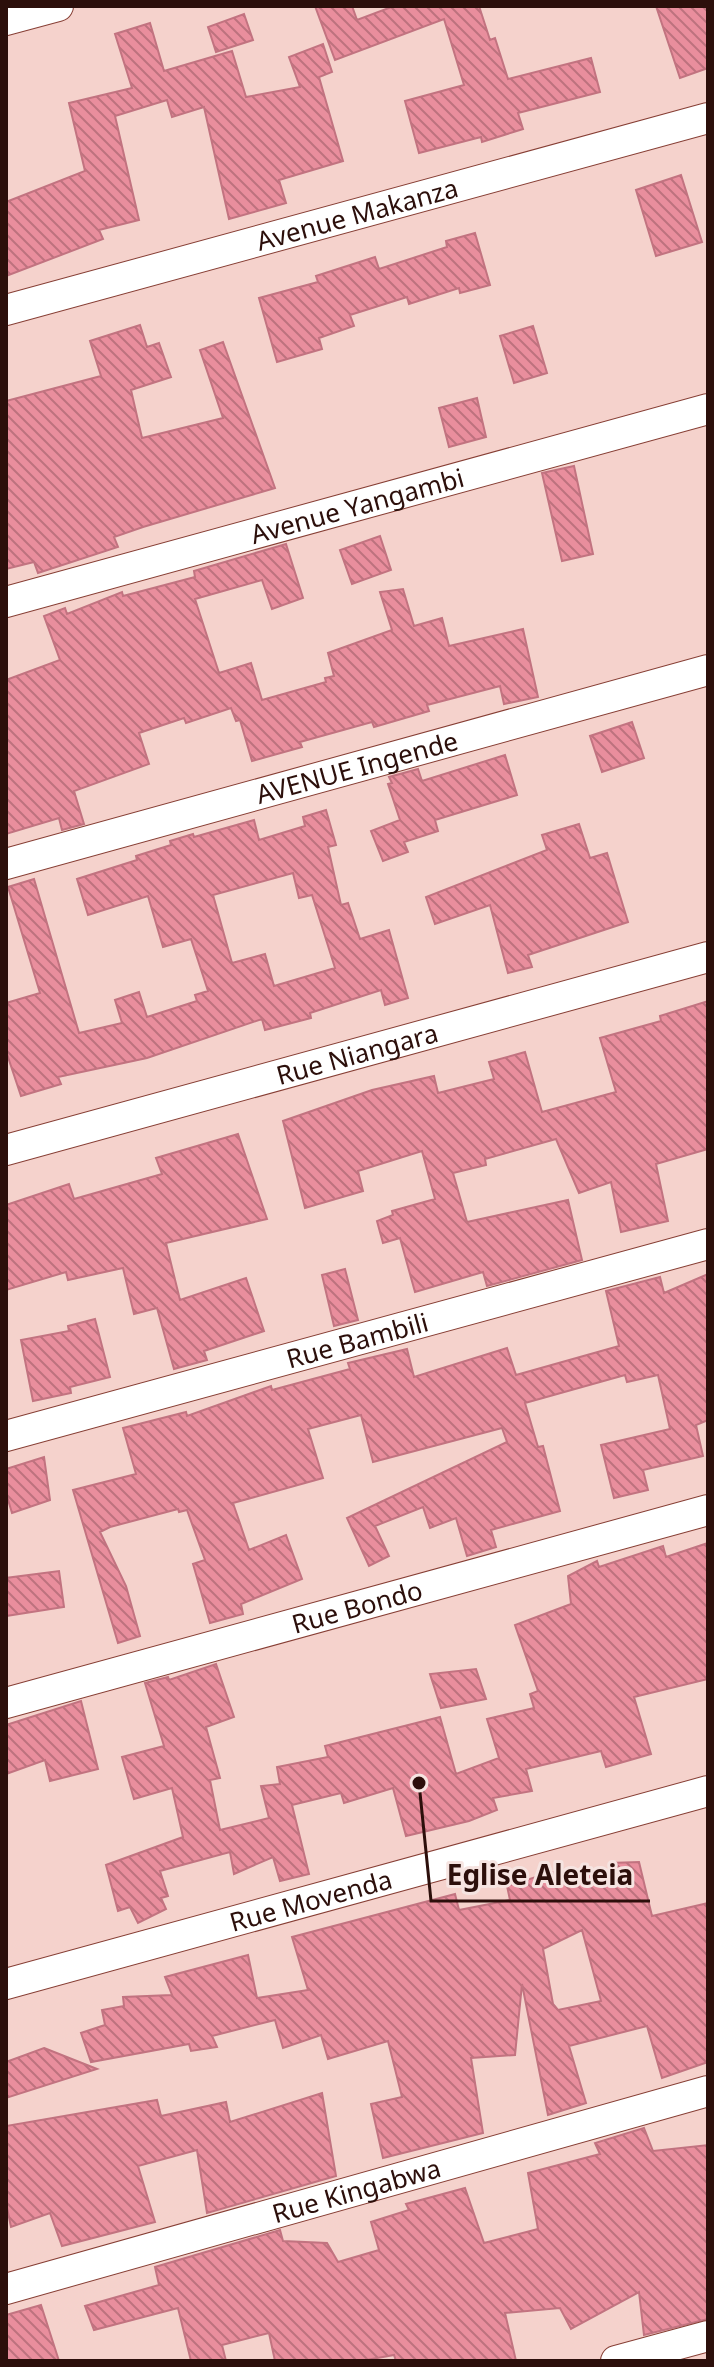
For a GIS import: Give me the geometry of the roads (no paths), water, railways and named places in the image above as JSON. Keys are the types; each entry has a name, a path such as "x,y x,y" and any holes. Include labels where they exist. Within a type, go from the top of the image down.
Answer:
{"street":[{"path":"6,20 58,6"},
{"name":"Avenue Makanza","path":"6,310 708,118"},
{"name":"Avenue Yangambi","path":"6,602 708,409"},
{"name":"AVENUE Ingende","path":"6,864 708,670"},
{"name":"Rue Niangara","path":"6,1150 708,957"},
{"name":"Rue Bambili","path":"6,1436 708,1244"},
{"name":"Rue Bondo","path":"6,1703 708,1510"},
{"name":"Rue Movenda","path":"6,1984 708,1791"},
{"name":"Rue Kingabwa","path":"6,2289 708,2091"},
{"path":"616,2361 708,2336"}],"place":[{"name":"Eglise Aleteia","path":"419,1783"}]}
